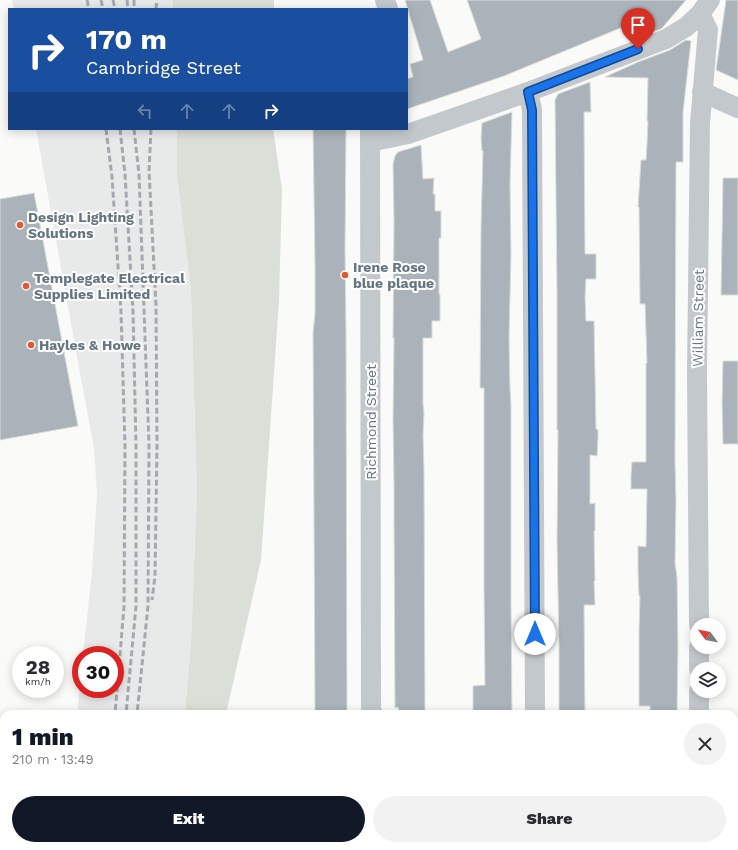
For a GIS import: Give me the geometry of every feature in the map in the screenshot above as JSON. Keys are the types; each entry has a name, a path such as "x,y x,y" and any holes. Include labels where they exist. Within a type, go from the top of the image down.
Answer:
{"street":[{"name":"William Street","path":"698,618 697,373 700,122 708,30 705,7"},
{"path":"370,136 408,134 528,92 666,39 686,27 705,7"},
{"path":"528,92 532,110 535,710"},
{"path":"702,92 738,108"},
{"name":"Richmond Street","path":"370,136 371,710"},
{"path":"699,698 699,710"}],"shaded area":[{"path":"12,0 173,0 173,8 14,8"},
{"path":"173,0 274,0 274,8 173,8"},
{"path":"36,130 177,130 177,176 191,289 197,494 191,641 185,710 77,710 79,698 124,698 124,646 84,646 92,572 97,494 94,448"},
{"path":"177,130 273,130 282,189 279,300 261,560 227,710 185,710 191,641 197,494 191,289 177,176"}],"building":[{"path":"405,0 430,0 448,52 481,39 467,0 686,0 661,29 644,35 635,22 504,76 408,109 408,79 413,77 410,64 423,60"},
{"path":"726,0 738,0 738,80 716,70"},
{"path":"686,40 691,41 683,112 683,162 676,162 675,563 677,577 678,646 677,710 650,710 650,706 639,706 640,596 638,546 646,547 647,489 631,489 632,462 646,462 647,363 645,304 640,304 638,207 641,160 646,160 648,78 605,77 670,50"},
{"path":"590,82 591,112 584,112 585,254 596,254 596,279 586,279 585,297 586,321 594,321 596,429 598,430 598,438 597,456 590,455 590,504 595,503 595,605 584,605 585,710 559,710 555,100 558,94"},
{"path":"512,112 509,338 511,405 512,710 473,710 473,686 485,685 484,388 480,388 483,151 481,138 482,123"},
{"path":"313,130 346,130 347,710 315,710 313,332 315,314"},
{"path":"421,145 423,179 434,178 433,194 435,194 435,211 441,211 441,238 439,238 440,321 432,321 432,338 423,338 425,710 398,710 398,707 395,708 393,164 395,156 398,152"},
{"path":"723,178 738,178 738,295 721,295"},
{"path":"34,193 78,426 0,440 0,199"},
{"path":"723,361 738,361 738,444 723,444"}],"railway":[{"path":"87,0 89,8"},
{"path":"101,0 103,8"},
{"path":"113,0 115,8"},
{"path":"127,0 128,8"},
{"path":"134,0 134,8"},
{"path":"156,8 157,0"},
{"path":"106,130 112,177 121,311 125,446 124,607 115,710"},
{"path":"120,130 125,174 133,311 136,446 136,606 126,710"},
{"path":"134,130 139,174 149,445 148,606 137,710"},
{"path":"151,130 149,171 156,305 157,445 155,576 152,600"}],"place":[{"name":"Design Lighting Solutions","path":"20,225"},
{"name":"Irene Rose blue plaque","path":"345,275"},
{"name":"Templegate Electrical Supplies Limited","path":"26,286"},
{"name":"Hayles & Howe","path":"31,345"}],"route":[{"path":"535,634 532,110 528,92 638,49"}]}
